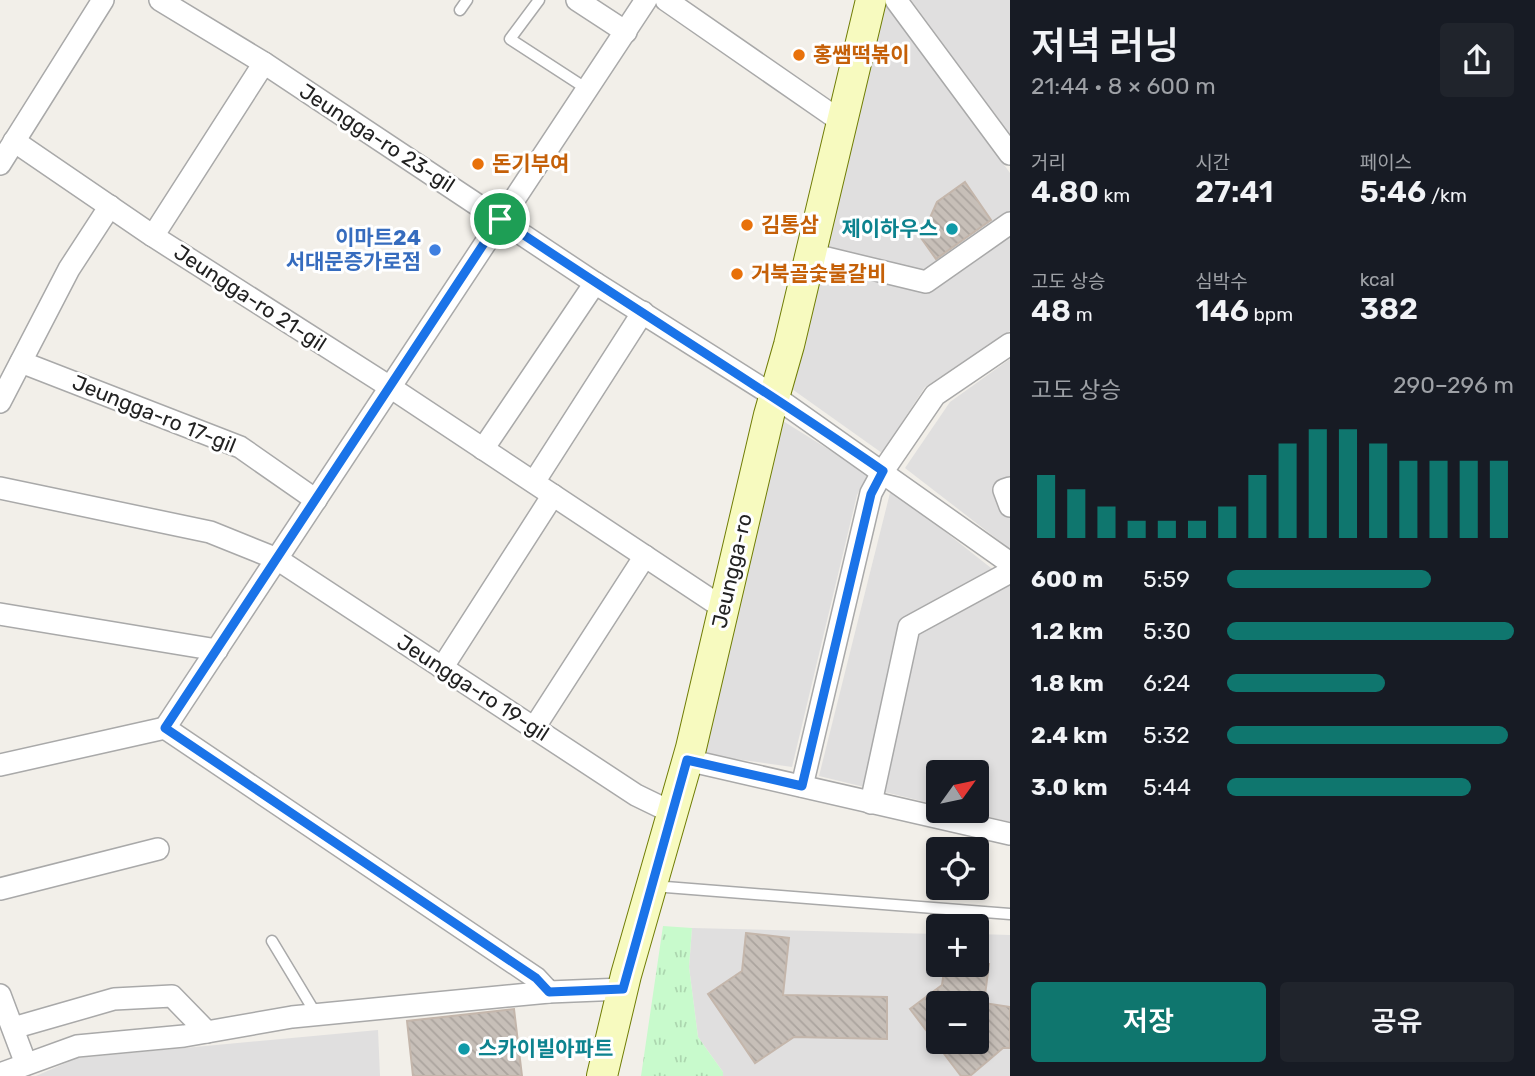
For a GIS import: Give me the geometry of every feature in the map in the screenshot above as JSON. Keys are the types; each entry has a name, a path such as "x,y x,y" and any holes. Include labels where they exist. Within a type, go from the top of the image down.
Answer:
{"main road":[{"name":"Jeungga-ro","path":"602,1076 623,989 687,760 871,0"}],"street":[{"path":"0,164 103,0"},
{"name":"Jeungga-ro 23-gil","path":"160,0 264,63 595,283 774,396 1010,563"},
{"path":"577,0 625,32"},
{"path":"0,765 165,728 646,0"},
{"path":"666,0 842,122"},
{"path":"897,0 1010,153"},
{"path":"153,236 264,63"},
{"name":"Jeungga-ro 21-gil","path":"15,141 153,236 390,387 723,608"},
{"path":"0,402 69,269 110,206"},
{"path":"810,254 926,282 1010,223"},
{"path":"483,449 595,283"},
{"path":"534,482 643,312"},
{"path":"802,786 871,494 883,471 935,396 1010,344"},
{"name":"Jeungga-ro 17-gil","path":"21,362 240,447 316,500"},
{"path":"0,488 210,532 276,559"},
{"path":"442,668 553,495"},
{"path":"534,728 645,556"},
{"name":"Jeungga-ro 19-gil","path":"276,559 636,795 671,812"},
{"path":"871,803 909,627 1010,572"},
{"path":"0,614 217,650"},
{"path":"165,728 536,978 549,992"},
{"path":"687,760 1010,834"},
{"path":"0,888 158,849"},
{"path":"0,1074 77,1046 207,1032 316,1014 549,992 623,989"},
{"path":"0,995 26,1064"},
{"path":"13,1028 114,999 173,996 207,1032"}],"lane":[{"path":"460,10 467,0"},
{"path":"539,0 510,39 587,89"},
{"path":"651,886 1010,914"},
{"path":"272,941 316,1014"}],"shaded area":[{"path":"911,0 1010,0 1010,135"},
{"path":"884,2 1010,173 1010,331 925,387 882,453 792,389 824,242"},
{"path":"1010,359 1010,549 905,468 950,402"},
{"path":"783,421 868,474 857,495 792,767 700,754"},
{"path":"891,489 1010,583 1010,822 989,817 989,760 926,760 926,802 819,776"},
{"path":"692,928 926,934 926,977 989,977 989,934 1010,935 1010,1076 723,1076 723,1072 698,1037 689,967"},
{"path":"378,1030 380,1076 36,1076 77,1058"}],"green space":[{"path":"663,926 692,928 689,967 698,1037 723,1072 723,1076 641,1076"}],"building":[{"name":"제이하우스","path":"965,182 991,220 936,259 921,238 937,202"},
{"path":"746,933 789,938 783,995 887,997 887,1039 794,1037 755,1063 708,994 742,971"},
{"path":"943,977 987,977 986,991 934,991 942,985"},
{"path":"926,997 926,1030 910,1009"},
{"path":"989,1004 1010,1007 1010,1048 1003,1048 970,1076 961,1076 944,1054 989,1054"},
{"name":"스카이빌아파트","path":"514,1009 522,1076 413,1076 407,1021"}],"place":[{"name":"홍쌤떡볶이","path":"799,55"},
{"name":"돈기부여","path":"478,164"},
{"name":"김통삼","path":"747,225"},
{"name":"제이하우스","path":"952,229"},
{"name":"이마트24 서대문증가로점","path":"435,250"},
{"name":"거북골숯불갈비","path":"737,274"},
{"name":"스카이빌아파트","path":"464,1049"}],"route":[{"path":"500,219 595,283 774,396 883,471 871,494 802,786 687,760 623,989 549,992 536,978 165,728 500,219"}]}
